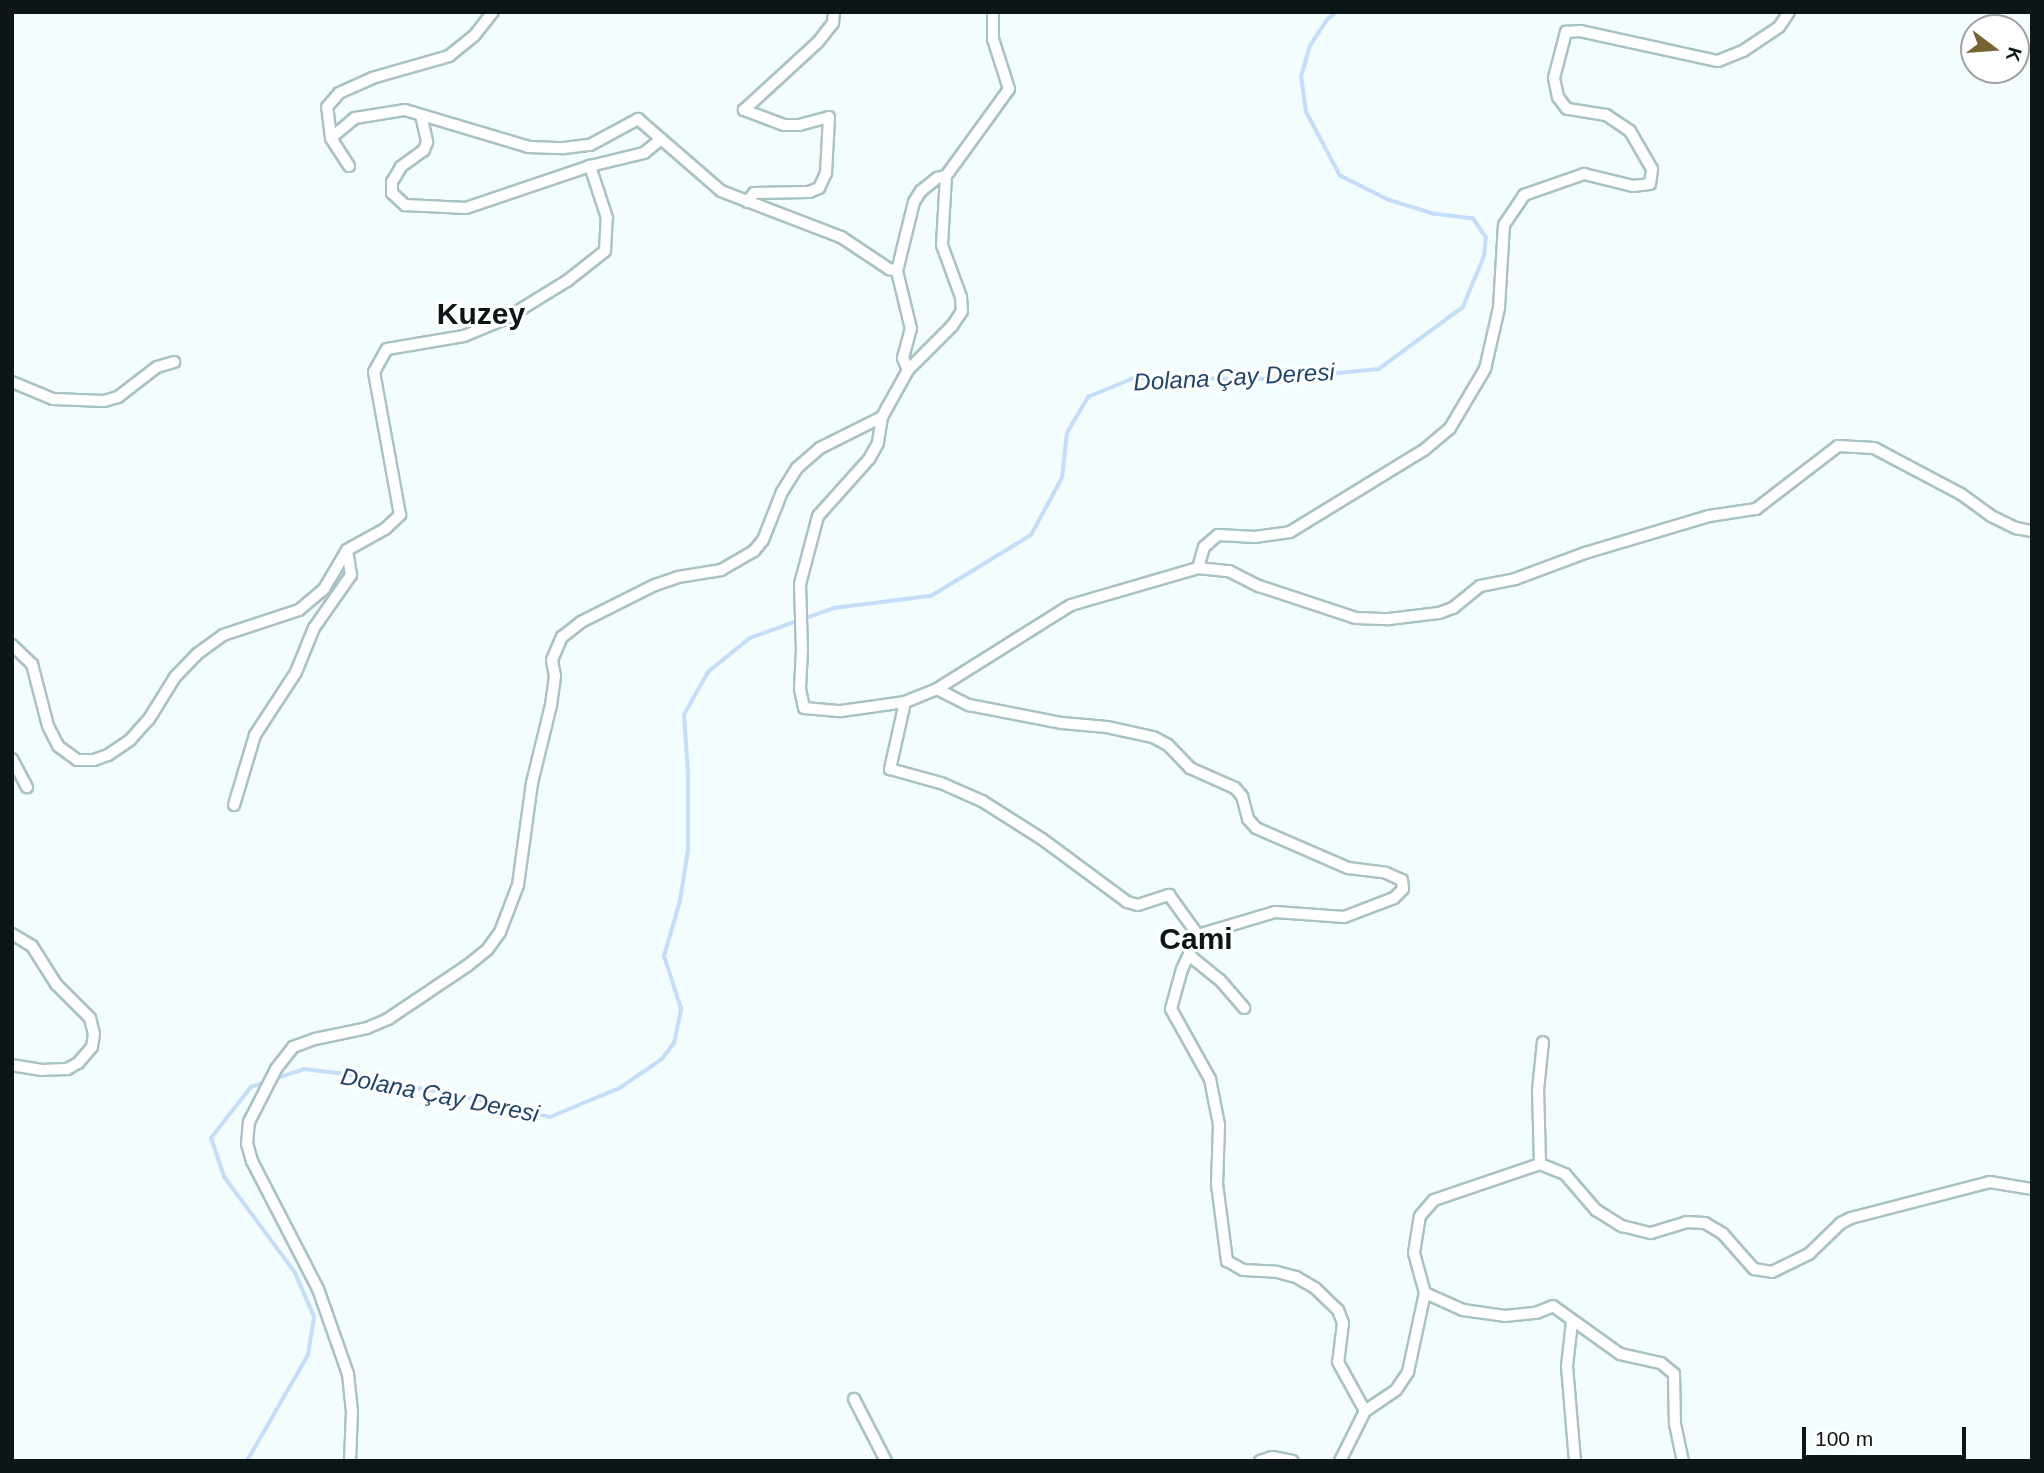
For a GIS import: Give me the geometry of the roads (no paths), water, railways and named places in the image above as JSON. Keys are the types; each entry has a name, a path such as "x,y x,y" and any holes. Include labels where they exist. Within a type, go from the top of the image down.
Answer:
{"street":[{"path":"348,166 331,138 327,107 340,93 372,78 449,56 474,36 493,12"},
{"path":"747,202 754,193 809,192 819,188 826,173 829,117 800,125 784,125 744,110 818,42 833,23 834,12"},
{"path":"993,12 993,39 1009,89 946,176 942,245 961,297 961,311 952,326 908,370 881,417 878,443 869,459 818,516 800,584 800,689 804,708 841,711 905,702 937,690 1071,605 1198,568 1229,571 1259,586 1356,618 1389,619 1439,613 1453,608 1480,586 1515,579 1585,553 1709,516 1756,509 1838,446 1874,447 1961,494 1990,516 2016,528 2032,531"},
{"path":"1198,568 1204,547 1218,534 1255,537 1290,532 1424,450 1450,428 1485,369 1499,308 1504,225 1524,195 1584,174 1633,186 1650,184 1652,169 1630,131 1606,115 1567,109 1558,97 1554,79 1566,32 1580,31 1718,61 1742,51 1779,27 1789,12"},
{"path":"331,138 355,118 405,110 529,147 590,145 638,119 721,191 841,237 889,269 897,271"},
{"path":"421,115 427,142 424,150 401,167 392,182 392,193 405,205 466,208 590,166 644,153 661,139"},
{"path":"12,645 32,664 48,726 58,746 77,760 94,760 108,755 130,740 149,719 175,677 197,654 223,635 299,610 324,589 348,550 385,529 400,515 374,372 387,349 464,336 505,319 567,281 606,251 607,218 590,166"},
{"path":"908,370 903,358 911,329 897,271 914,202 921,191 937,178 946,176"},
{"path":"12,383 53,399 104,401 118,397 157,367 174,362"},
{"path":"350,1461 352,1412 348,1374 318,1289 273,1205 247,1144 249,1122 265,1089 293,1047 388,1019 467,966 487,950 500,932 518,885 532,783 551,705 555,676 552,660 562,637 581,622 655,585 678,577 721,570 740,561 763,540 782,492 797,468 820,448 881,417"},
{"path":"234,805 255,735 296,672 314,628 351,575 348,550"},
{"path":"937,690 969,705 1153,737 1168,745 1190,768 1235,788 1242,796 1248,819 1256,828 1348,868 1386,873 1402,880 1403,889 1394,898 1344,917 1275,912 1198,935"},
{"path":"905,702 890,769 941,783 982,801 1042,839 1127,902 1138,905 1169,895 1198,935"},
{"path":"12,759 27,788"},
{"path":"12,934 32,946 56,984 90,1018 94,1034 92,1047 78,1063 67,1069 42,1070 12,1065"},
{"path":"1198,935 1182,969 1171,1009 1210,1079 1219,1125 1217,1184 1227,1261 1242,1270 1277,1272 1296,1277 1315,1288 1338,1310 1343,1323 1338,1362 1365,1412"},
{"path":"1190,956 1220,980 1244,1008"},
{"path":"1540,1164 1538,1090 1543,1042"},
{"path":"1340,1461 1365,1412 1396,1390 1408,1372 1425,1293 1414,1253 1420,1216 1434,1200 1540,1164 1565,1174 1596,1210 1622,1226 1651,1233 1686,1222 1705,1223 1723,1234 1754,1269 1772,1272 1809,1254 1841,1223 1852,1218 1990,1182 2032,1189"},
{"path":"1425,1293 1463,1310 1505,1316 1536,1313 1553,1306 1619,1354 1661,1363 1674,1374 1675,1424 1683,1461"},
{"path":"1572,1322 1567,1366 1574,1461"},
{"path":"855,1399 886,1461"},
{"path":"1260,1461 1272,1457 1293,1461"}],"waterway":[{"name":"Dolana Çay Deresi","path":"274,1079 304,1069 339,1073 477,1099 550,1117 620,1088 662,1059 674,1043 681,1009 664,956 680,901 688,850 688,772 684,715 708,672 750,638 834,608 931,596 1031,535 1062,478 1067,433 1088,397 1134,378 1276,379 1379,369 1463,307 1484,256 1486,238 1473,219 1433,214 1388,200 1340,176 1306,112 1301,77 1310,46 1327,20 1336,12"},
{"name":"Dolana Çay Deresi","path":"247,1461 308,1355 314,1317 295,1273 224,1177 211,1138 251,1087 267,1082"}],"district":[{"name":"Kuzey","path":"481,314"},
{"name":"Cami","path":"1196,939"}]}
